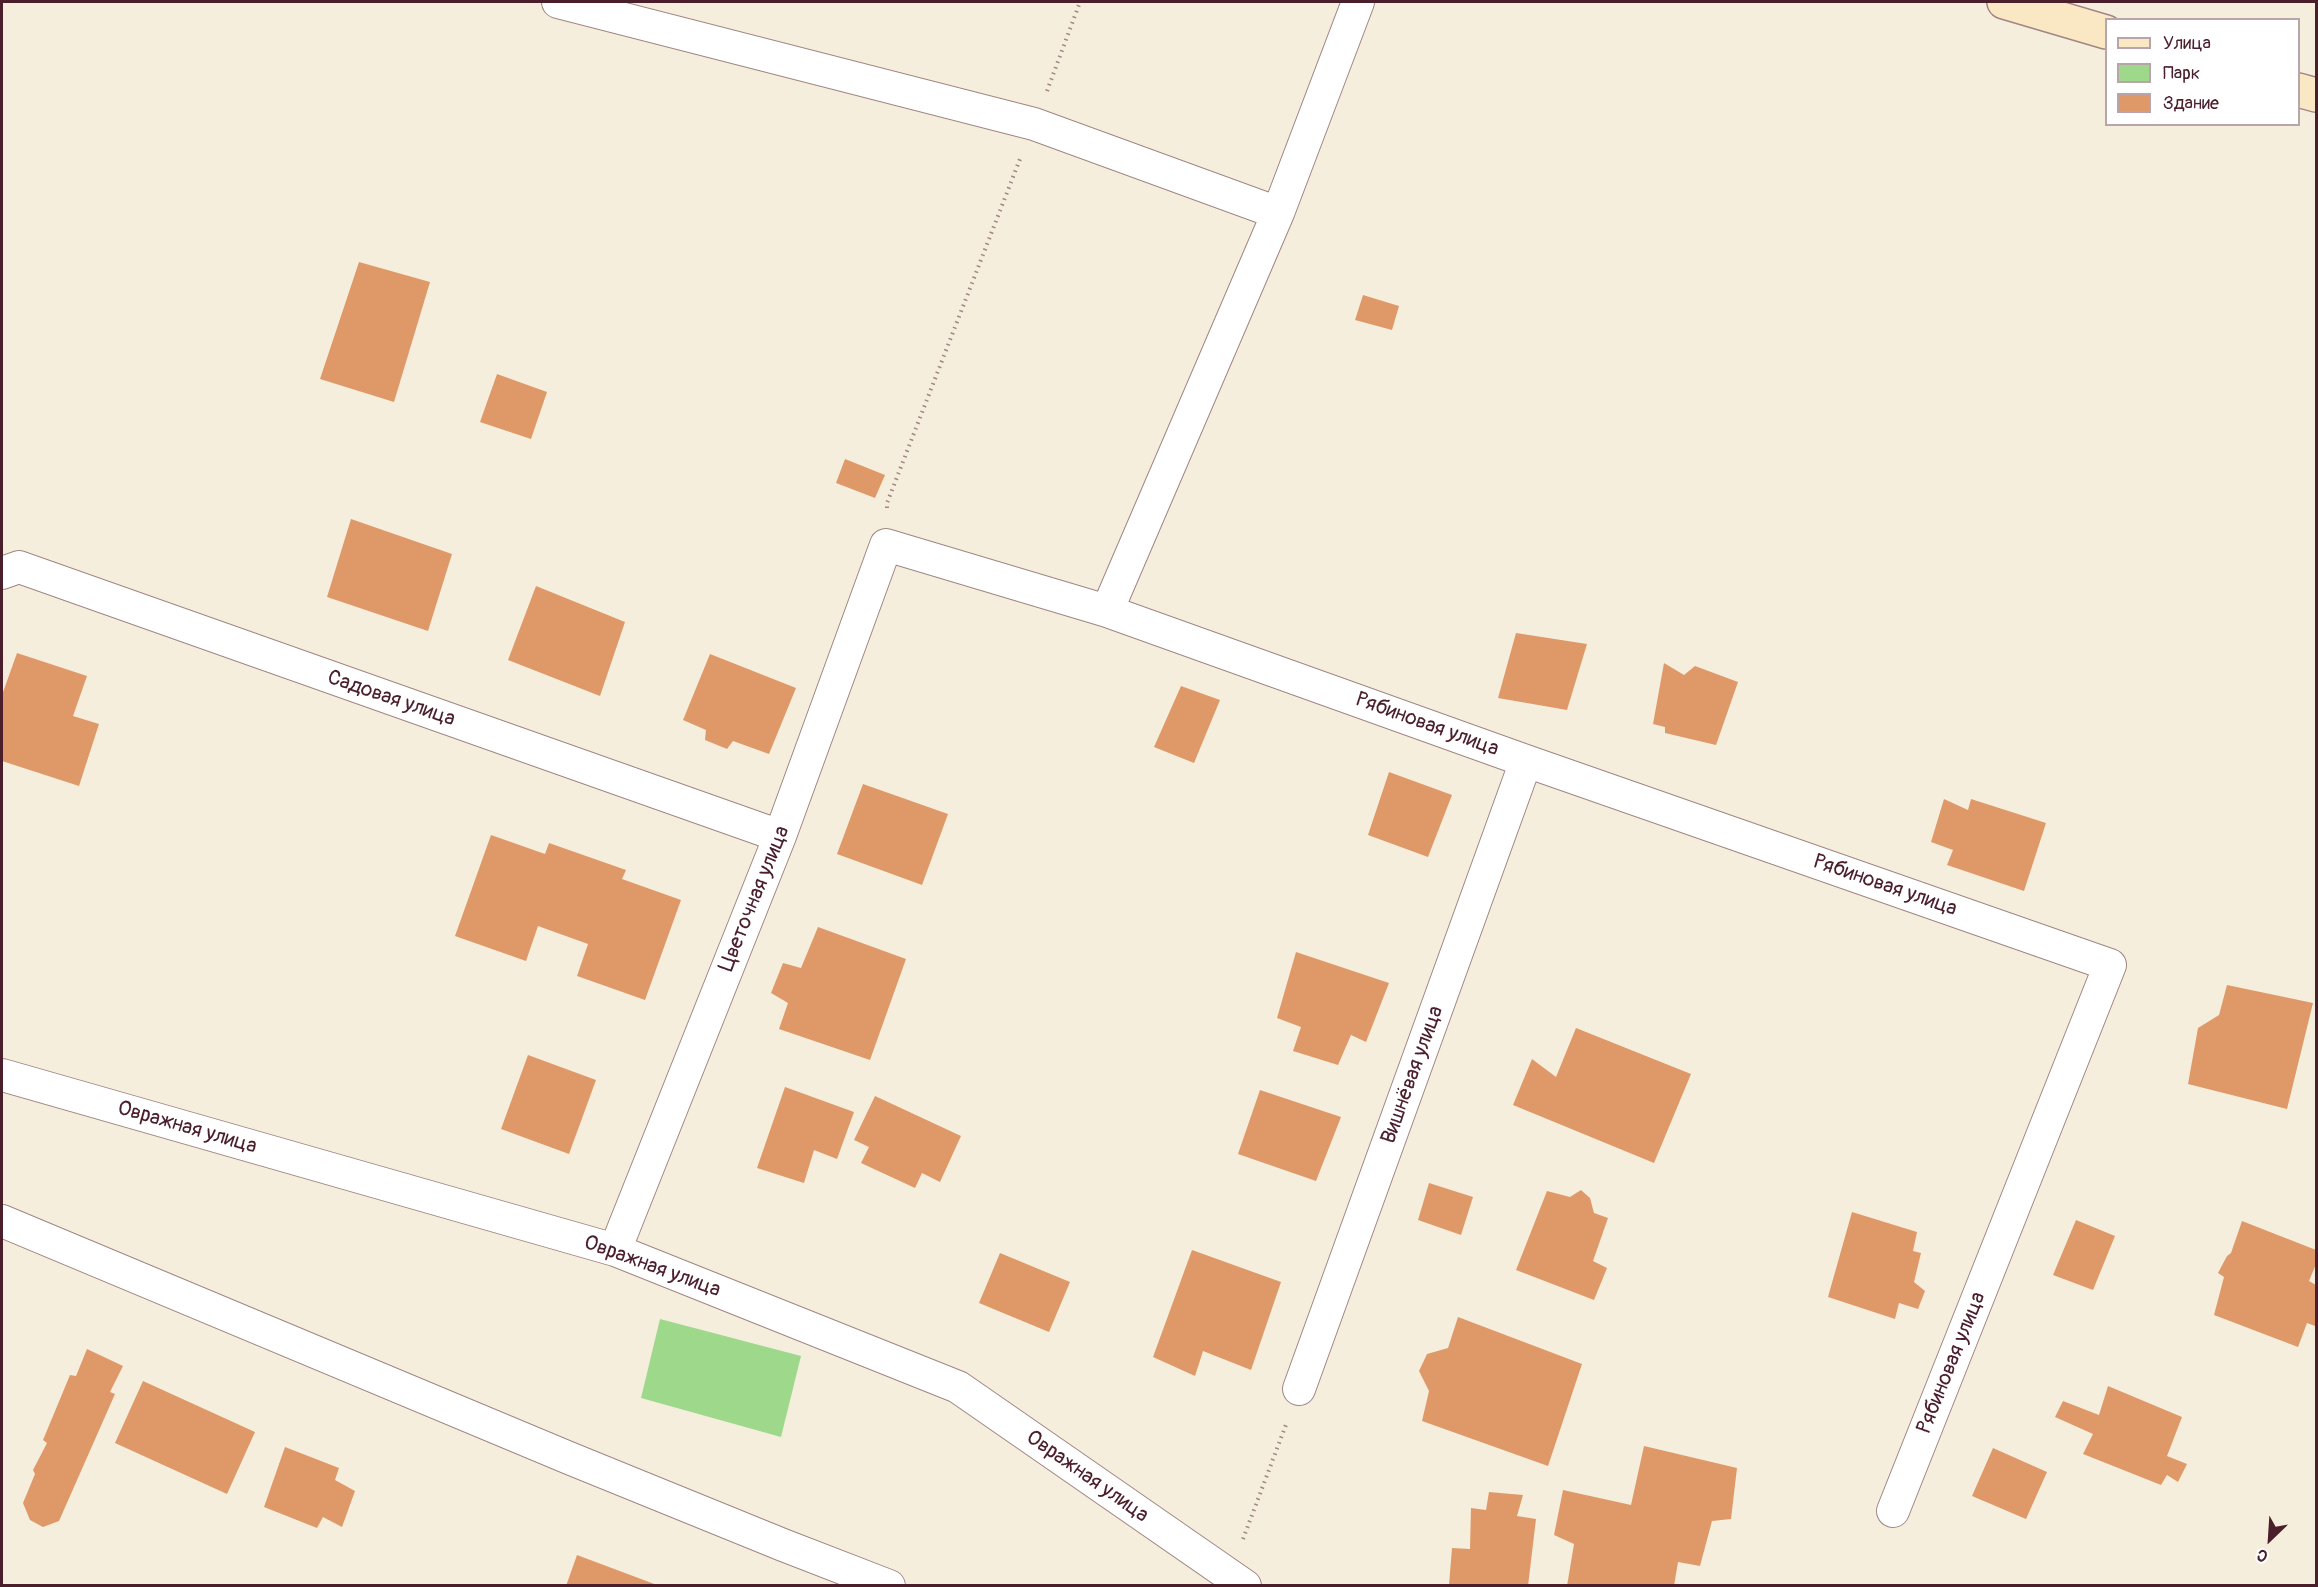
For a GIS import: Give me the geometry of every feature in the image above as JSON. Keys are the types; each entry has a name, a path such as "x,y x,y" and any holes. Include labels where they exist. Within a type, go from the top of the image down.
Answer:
{"main road":[{"path":"2004,2 2105,32"},
{"path":"2300,91 2316,95"}],"street":[{"path":"558,2 1034,124 1278,213"},
{"path":"1107,611 1278,213 1358,2"},
{"name":"Рябиновая улица","path":"886,545 1107,611 1526,761 2110,964 1893,1511"},
{"name":"Цветочная улица","path":"615,1250 780,836 886,545"},
{"name":"Садовая улица","path":"2,573 19,567 780,836"},
{"name":"Вишнёвая улица","path":"1299,1389 1526,761"},
{"name":"Овражная улица","path":"2,1075 615,1250 958,1387 1238,1579"},
{"path":"2,1221 569,1458 889,1586"}],"path":[{"path":"886,545 887,503 1080,2"},
{"path":"1238,1579 1299,1389"}],"green space":[{"path":"660,1319 801,1356 781,1437 641,1398"}],"building":[{"path":"359,262 430,282 394,402 320,379"},
{"path":"1363,295 1399,306 1392,330 1355,320"},
{"path":"497,374 547,392 531,439 480,422"},
{"path":"845,459 885,475 875,498 836,483"},
{"path":"351,519 452,554 428,631 327,597"},
{"path":"536,586 625,622 600,696 508,660"},
{"path":"1516,633 1587,644 1567,710 1498,698"},
{"path":"17,653 87,676 73,716 99,724 79,786 2,761 2,695"},
{"path":"710,654 796,688 769,754 733,741 727,749 705,740 706,730 683,720"},
{"path":"1664,663 1684,675 1695,666 1738,682 1716,745 1665,733 1665,727 1653,724"},
{"path":"1181,686 1220,700 1194,763 1154,747"},
{"path":"1389,772 1452,795 1428,857 1368,835"},
{"path":"863,784 948,814 922,885 837,854"},
{"path":"1944,799 1968,810 1971,799 2046,823 2024,891 1947,865 1953,850 1931,842"},
{"path":"491,835 545,854 549,843 626,870 622,879 681,900 645,1000 577,976 588,944 538,926 526,961 455,936"},
{"path":"818,927 906,959 870,1060 779,1029 788,1003 771,993 783,963 801,968"},
{"path":"1296,952 1389,983 1366,1042 1351,1035 1338,1065 1293,1051 1301,1027 1277,1018"},
{"path":"2227,985 2313,1003 2287,1109 2188,1084 2198,1028 2219,1015"},
{"path":"1576,1028 1691,1074 1654,1163 1513,1105 1532,1059 1556,1077"},
{"path":"528,1055 596,1080 569,1154 501,1129"},
{"path":"785,1087 854,1112 837,1159 814,1150 804,1183 757,1168"},
{"path":"1260,1090 1341,1117 1316,1181 1238,1154"},
{"path":"875,1096 961,1136 940,1182 922,1173 915,1188 861,1163 869,1147 854,1140"},
{"path":"1429,1183 1473,1197 1461,1235 1418,1220"},
{"path":"1581,1190 1590,1198 1594,1213 1608,1218 1593,1261 1607,1268 1594,1300 1516,1270 1547,1191 1570,1197"},
{"path":"1852,1212 1917,1232 1913,1251 1921,1253 1914,1282 1925,1291 1918,1309 1899,1303 1895,1319 1828,1297"},
{"path":"2076,1220 2115,1236 2093,1290 2053,1275"},
{"path":"2242,1221 2316,1250 2316,1264 2309,1281 2316,1285 2316,1323 2315,1326 2307,1323 2298,1347 2214,1315 2224,1277 2218,1273 2231,1253"},
{"path":"1192,1250 1281,1282 1251,1370 1203,1351 1195,1376 1153,1357"},
{"path":"1000,1253 1070,1282 1049,1332 979,1303"},
{"path":"1458,1317 1582,1364 1548,1466 1422,1421 1429,1391 1419,1371 1427,1354 1448,1348"},
{"path":"87,1349 123,1366 110,1392 115,1394 59,1521 43,1527 30,1520 23,1503 35,1474 33,1470 47,1443 43,1440 70,1375 76,1376"},
{"path":"143,1381 255,1432 227,1494 115,1443"},
{"path":"2108,1386 2182,1417 2167,1456 2187,1464 2178,1482 2167,1475 2161,1485 2083,1454 2093,1434 2055,1417 2063,1401 2099,1415"},
{"path":"1644,1446 1737,1468 1731,1519 1712,1521 1700,1566 1678,1562 1674,1586 1567,1586 1574,1544 1554,1535 1563,1490 1631,1505"},
{"path":"285,1447 339,1468 335,1480 355,1491 342,1527 323,1517 317,1528 264,1507"},
{"path":"1993,1448 2047,1472 2026,1519 1972,1496"},
{"path":"1489,1492 1523,1495 1517,1516 1536,1519 1528,1586 1449,1585 1452,1548 1470,1549 1471,1508 1486,1510"},
{"path":"577,1555 657,1585 657,1586 566,1586"}]}
